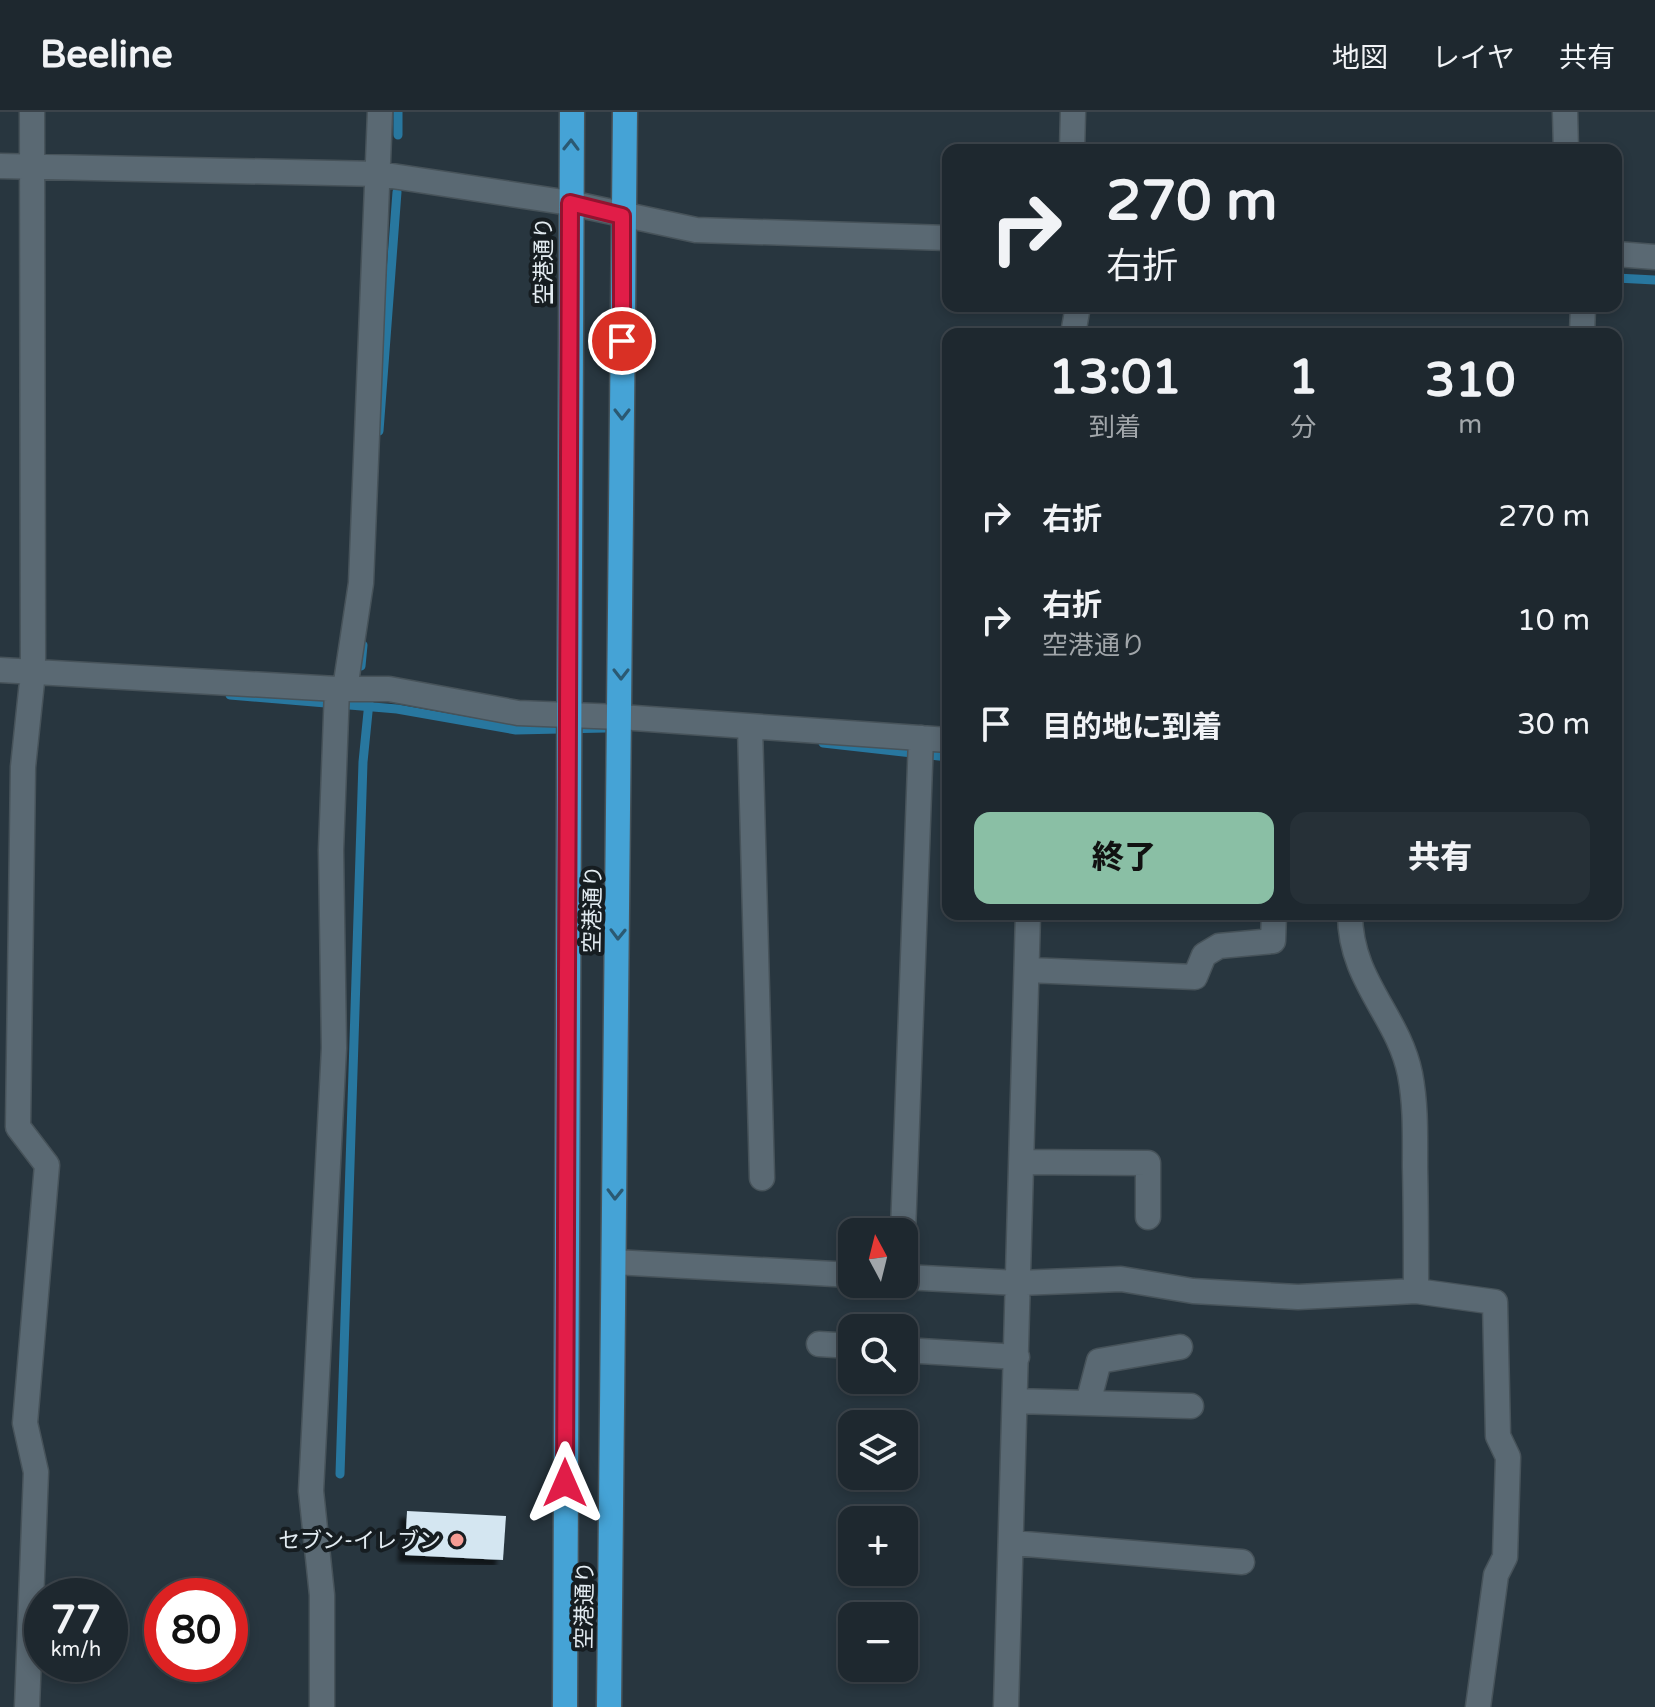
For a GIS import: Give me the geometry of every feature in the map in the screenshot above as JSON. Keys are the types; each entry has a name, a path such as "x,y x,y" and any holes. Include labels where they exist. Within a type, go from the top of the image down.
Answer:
{"highway":[{"name":"空港通り","path":"565,1707 572,112"},
{"name":"空港通り","path":"609,1707 625,112"}],"street":[{"path":"27,1707 36,1472 25,1423 47,1165 18,1127 23,767 33,672 32,112"},
{"path":"322,1707 322,1595 311,1491 334,1048 331,850 341,689 361,583 380,112"},
{"path":"1072,144 1073,112"},
{"path":"1565,112 1566,144"},
{"path":"0,166 379,174 570,203 696,230 942,238"},
{"path":"1622,254 1655,257"},
{"path":"0,670 389,689 518,713 942,740"},
{"path":"750,727 762,1178"},
{"path":"904,1218 921,738"},
{"path":"1006,1707 1013,1543 1028,920"},
{"path":"1027,970 1195,977 1204,955 1219,946 1273,941 1274,920"},
{"path":"1351,920 1356,959 1402,1047 1410,1075 1415,1116 1416,1291"},
{"path":"1022,1162 1148,1163 1148,1217"},
{"path":"614,1262 838,1274"},
{"path":"918,1278 1019,1283 1121,1279 1193,1291 1298,1297 1416,1291 1495,1302 1498,1436 1508,1457 1505,1557 1496,1575 1478,1707"},
{"path":"819,1344 838,1345"},
{"path":"1088,1403 1099,1361 1180,1347"},
{"path":"918,1351 1017,1357"},
{"path":"1016,1401 1191,1406"},
{"path":"1013,1543 1242,1562"}],"building":[{"path":"407,1511 506,1516 503,1560 405,1555"}],"waterway":[{"path":"398,112 398,135"},
{"path":"379,431 397,192"},
{"path":"1622,278 1655,280"},
{"path":"361,666 363,645"},
{"path":"230,695 397,709 516,730 605,728"},
{"path":"340,1474 363,762 369,702"},
{"path":"823,743 942,756"}],"place":[{"name":"セブン-イレブン","path":"457,1540"}],"route":[{"path":"565,1483 570,203 622,216 622,341"}]}
